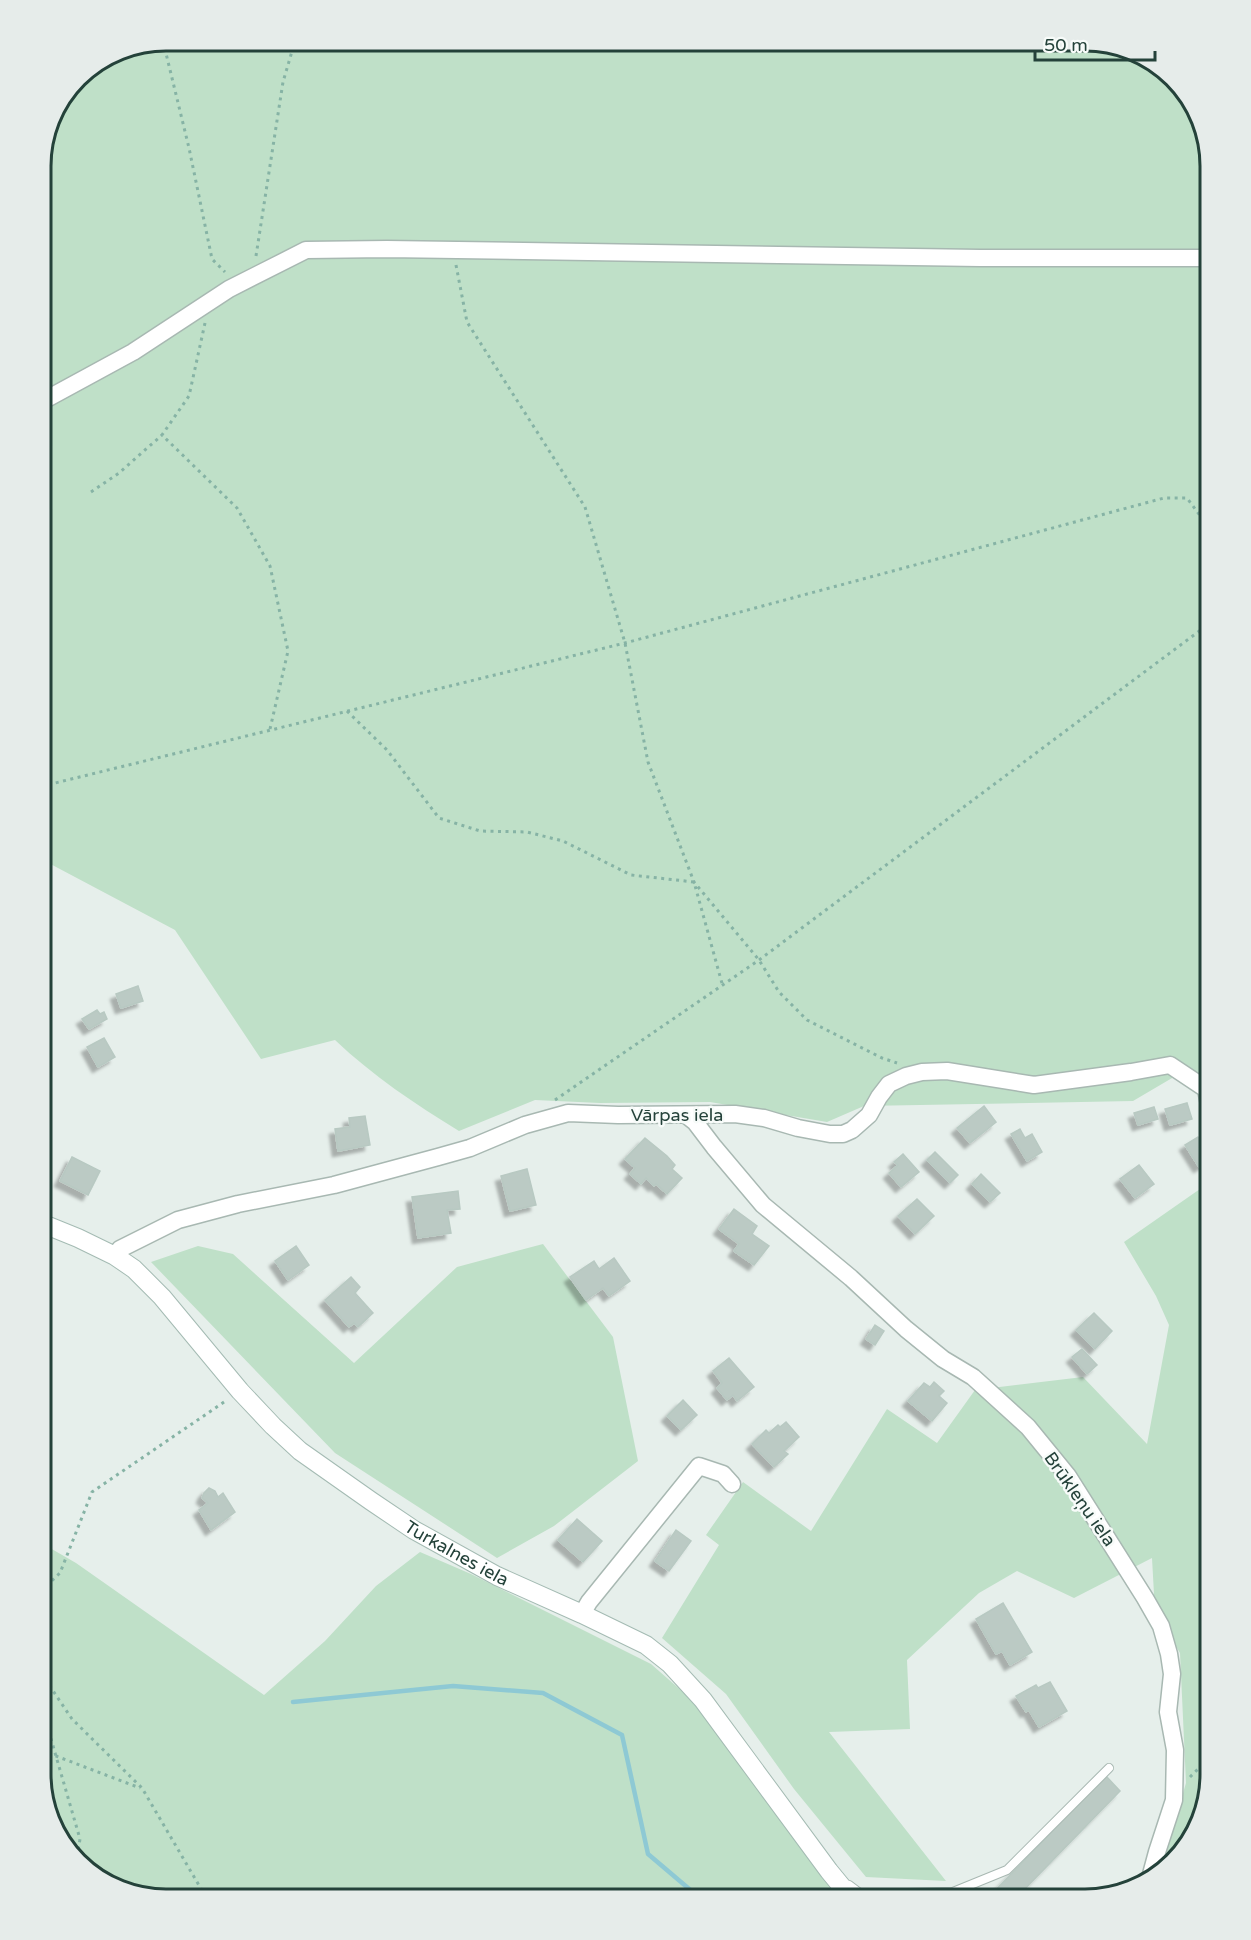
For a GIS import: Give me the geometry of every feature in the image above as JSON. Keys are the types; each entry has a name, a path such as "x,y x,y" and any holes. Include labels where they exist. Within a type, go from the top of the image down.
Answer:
{"main road":[{"name":"Turkalnes iela","path":"51,1227 115,1256 135,1269 162,1297 240,1391 300,1451 406,1524 497,1576 646,1645 670,1664 703,1700 844,1889"}],"street":[{"path":"51,395 133,352 210,301 250,278 306,250 980,258 1200,258"},
{"name":"Vārpas iela","path":"115,1256 120,1249 178,1220 238,1204 334,1185 438,1157 470,1148 544,1119 568,1113 735,1114 764,1118 830,1134 843,1134 852,1130 869,1115 889,1084 906,1076 927,1071 974,1074 1034,1085 1170,1065 1200,1085"},
{"name":"Brūkleņu iela","path":"686,1115 695,1122 763,1205 850,1278 906,1329 943,1359 973,1377 1028,1427 1068,1476 1145,1598 1161,1626 1169,1654 1172,1674 1168,1712 1175,1750 1174,1800 1153,1867"},
{"path":"582,1614 589,1602 699,1466 723,1474 732,1484"}],"lane":[{"path":"960,1889 1007,1870 1109,1768"},
{"path":"829,1871 854,1889"}],"path":[{"path":"165,51 189,148 212,259 227,274 250,278 283,82 292,51"},
{"path":"453,250 467,322 585,507 625,644 648,762 694,882 723,987"},
{"path":"91,492 119,473 162,435 189,396 210,301"},
{"path":"162,435 237,508 270,566 288,651 270,729"},
{"path":"51,783 625,644 1164,498 1187,498 1200,516"},
{"path":"544,1119 556,1098 723,987 1200,630"},
{"path":"347,711 387,750 439,818 480,831 527,832 563,841 631,875 694,882 759,960 779,992 807,1020 882,1058 927,1071"},
{"path":"51,1582 60,1573 92,1492 240,1391"},
{"path":"51,1689 72,1719 142,1788 201,1889"},
{"path":"51,1742 80,1839 78,1848"},
{"path":"51,1755 142,1788"}],"green space":[{"path":"166,51 1093,51 1122,57 1149,70 1181,102 1194,129 1200,166 1200,1094 1184,1071 1133,1101 864,1106 827,1122 710,1102 600,1103 535,1100 459,1131 395,1089 335,1040 261,1059 175,930 51,864 51,158 55,136 70,102 102,70 129,57"},
{"path":"1200,1189 1200,1774 1194,1811 1181,1838 1165,1856 1186,1783 1180,1653 1155,1612 1152,1558 1074,1598 1017,1571 979,1593 907,1660 910,1729 829,1732 946,1881 866,1877 794,1789 726,1694 662,1638 719,1545 706,1535 743,1482 811,1531 887,1409 937,1443 975,1390 1083,1377 1147,1444 1169,1325 1156,1296 1124,1242"},
{"path":"543,1244 613,1337 638,1461 554,1526 497,1558 335,1453 151,1262 198,1246 233,1254 354,1363 457,1267"},
{"path":"51,1549 76,1563 264,1695 325,1641 376,1586 420,1552 471,1574 651,1664 708,1714 840,1889 158,1889 143,1887 115,1877 90,1860 70,1838 55,1804 51,1774"}],"building":[{"path":"138,986 143,1001 121,1008 116,994"},
{"path":"97,1010 100,1014 104,1012 107,1019 89,1029 82,1019"},
{"path":"104,1038 115,1057 98,1067 87,1047"},
{"path":"1187,1103 1192,1119 1170,1125 1165,1109"},
{"path":"984,1106 996,1122 970,1143 957,1128"},
{"path":"1154,1107 1158,1119 1138,1125 1134,1113"},
{"path":"365,1116 370,1145 338,1151 335,1129 350,1127 349,1118"},
{"path":"1020,1129 1025,1138 1032,1134 1042,1152 1027,1161 1011,1134"},
{"path":"1198,1137 1200,1166 1199,1167 1185,1145"},
{"path":"645,1138 667,1156 675,1165 672,1169 682,1178 667,1194 646,1178 641,1184 630,1174 635,1168 625,1159"},
{"path":"935,1152 958,1175 950,1183 927,1160"},
{"path":"903,1154 919,1172 901,1187 889,1173 898,1165 894,1162"},
{"path":"72,1157 100,1171 88,1195 60,1181"},
{"path":"1139,1165 1154,1184 1135,1198 1120,1179"},
{"path":"527,1169 536,1205 510,1211 501,1176"},
{"path":"981,1174 1000,1193 990,1202 972,1184"},
{"path":"458,1191 460,1209 447,1210 451,1233 418,1238 412,1197"},
{"path":"917,1199 934,1216 915,1234 898,1216"},
{"path":"734,1209 757,1226 752,1234 769,1246 754,1265 734,1251 739,1244 719,1229"},
{"path":"296,1246 309,1265 288,1280 275,1261"},
{"path":"614,1258 630,1281 609,1296 603,1288 586,1300 570,1277 594,1261 599,1269"},
{"path":"351,1277 360,1287 355,1293 373,1313 358,1327 354,1323 349,1327 325,1300"},
{"path":"1094,1313 1112,1331 1095,1349 1076,1330"},
{"path":"875,1325 884,1331 875,1345 866,1339"},
{"path":"1082,1349 1097,1365 1087,1374 1072,1357"},
{"path":"729,1358 754,1387 737,1401 733,1395 727,1400 717,1388 722,1383 713,1371"},
{"path":"934,1382 944,1391 939,1396 947,1403 932,1421 908,1401 924,1383 930,1387"},
{"path":"683,1400 697,1415 681,1430 667,1416"},
{"path":"786,1422 799,1437 784,1451 788,1454 774,1467 752,1444 766,1430 769,1433 778,1425 780,1427"},
{"path":"209,1488 215,1491 218,1497 223,1493 235,1512 211,1530 199,1510 208,1503 202,1498"},
{"path":"577,1519 602,1541 583,1562 558,1540"},
{"path":"676,1530 691,1541 669,1571 655,1561"},
{"path":"1003,1603 1032,1652 1010,1665 1002,1651 996,1654 976,1619"},
{"path":"1050,1682 1067,1711 1039,1727 1029,1710 1026,1712 1016,1696 1036,1685 1038,1688"},
{"path":"1106,1776 1120,1791 1025,1889 997,1889"}],"waterway":[{"path":"293,1702 453,1686 543,1693 622,1735 648,1854 689,1889"}]}
